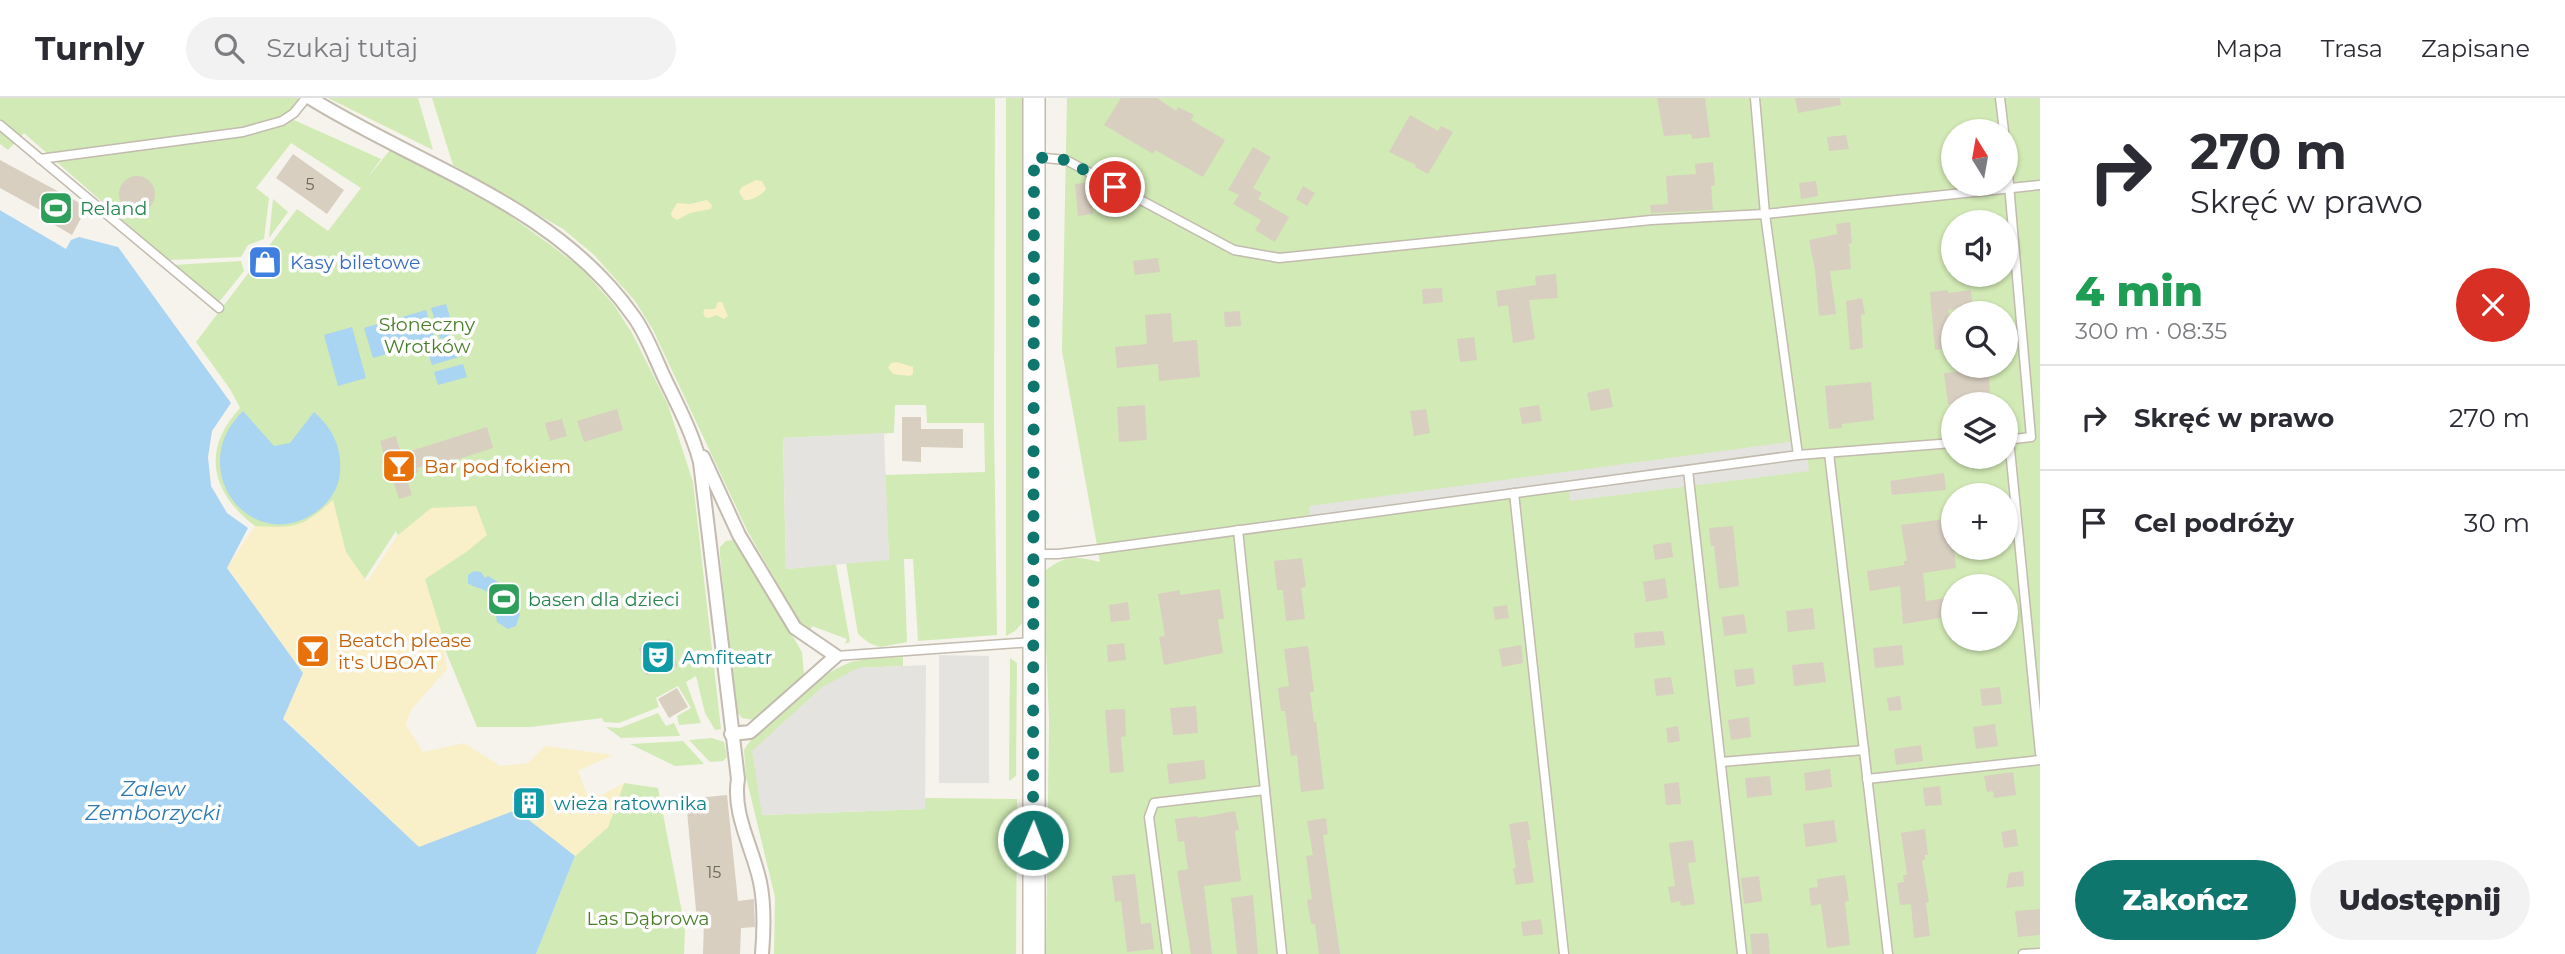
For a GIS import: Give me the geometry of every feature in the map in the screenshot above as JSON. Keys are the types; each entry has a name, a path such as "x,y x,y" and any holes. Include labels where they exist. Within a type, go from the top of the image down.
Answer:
{"street":[{"path":"308,98 514,208 585,261 634,317 739,535 794,628 836,656 750,732 732,734"},
{"path":"1034,98 1034,954"},
{"path":"694,441 703,487 739,807 763,900 762,954"}],"lane":[{"path":"40,159 243,132 282,121 308,98"},
{"path":"1755,98 1765,214 1798,455"},
{"path":"2000,98 2003,119"},
{"path":"0,125 219,308"},
{"path":"1034,157 1066,160 1234,250 1279,258 1651,220 1765,214 1941,195"},
{"path":"2018,186 2040,185"},
{"path":"2011,196 2031,437 2018,438"},
{"path":"1034,554 1058,554 1798,455 1941,444"},
{"path":"1829,453 1888,954"},
{"path":"2010,469 2040,753"},
{"path":"1688,470 1742,954"},
{"path":"1514,493 1564,954"},
{"path":"1238,530 1282,954"},
{"path":"836,656 1033,642"},
{"path":"1721,762 1864,750"},
{"path":"1867,779 2040,760"},
{"path":"1167,954 1149,817 1154,803 1265,790"},
{"path":"2023,954 2040,953"}],"green space":[{"name":"Słoneczny Wrotków","path":"0,98 298,98 294,120 381,159 365,181 390,150 502,210 581,268 614,305 632,333 668,405 693,482 721,729 715,730 705,713 696,676 686,682 701,723 679,725 677,716 691,708 678,686 656,698 659,707 619,723 604,722 602,718 531,727 477,727 396,531 325,640 239,565 255,526 229,500 216,470 216,455 228,424 240,408 230,389 196,342 297,209 328,231 361,188 291,143 256,188 269,198 264,239 248,245 241,257 168,260 24,133 8,150 0,144"},
{"path":"328,98 418,98 433,150 330,99"},
{"path":"432,98 995,98 994,423 997,635 918,641 913,559 904,559 907,642 880,647 869,643 858,634 846,563 889,559 885,475 985,472 984,423 927,423 926,405 895,405 894,433 783,438 786,569 836,564 850,642 845,644 847,639 812,626 810,632 801,626 747,530 653,330 635,301 594,255 563,229 453,165"},
{"path":"1006,98 1025,98 1025,423 1023,622 1006,636"},
{"path":"1067,98 2040,98 2040,954 1046,954 1049,719 1043,572 1070,558 1100,562 1062,351"},
{"path":"273,199 288,212 269,238"},
{"path":"241,261 244,271 219,302 173,265"},
{"path":"732,540 739,547 802,652 804,674 755,720 742,718 736,711 720,556 720,547 726,541"},
{"path":"903,657 903,666 858,668 762,815 925,809 925,798 1017,799 1016,954 774,954 775,897 746,777 744,750 764,725 795,697 845,664 875,658"},
{"path":"1010,658 1017,663 1016,776 1009,781"},
{"path":"658,713 666,726 674,723 680,736 621,738 606,727 620,728"},
{"path":"712,738 724,742 727,757 723,761 710,762 689,740"},
{"path":"683,741 704,764 675,766 630,744"},
{"name":"Las Dąbrowa","path":"624,783 658,788 685,928 684,954 536,954 575,856 608,827"}],"sand":[{"path":"756,180 762,181 766,189 750,200 744,200 739,192 742,187"},
{"path":"707,200 712,205 711,209 690,213 677,220 672,217 671,213 677,203 690,204"},
{"path":"718,302 722,302 728,316 724,319 716,315 705,317 705,309 715,309"},
{"path":"891,363 913,367 913,374 893,374 888,368"},
{"path":"333,500 346,552 367,582 397,536 431,508 476,506 487,535 425,579 441,631 447,669 411,710 406,725 423,752 464,743 500,766 528,763 545,746 613,755 578,771 590,801 624,783 608,827 575,856 556,904 419,847 283,718 303,673 227,567 255,526 280,527 298,524"}],"shaded area":[{"path":"884,433 889,560 786,569 783,438"},
{"path":"1796,441 1798,455 1807,454 1809,471 1570,501 1568,487 1311,520 1309,506"},
{"path":"939,655 989,656 989,783 939,783"},
{"path":"926,665 925,809 762,815 752,751 822,687 858,668"}],"water":[{"name":"Zalew Zemborzycki","path":"0,210 66,249 71,240 79,237 118,247 231,403 212,431 208,457 211,486 227,513 248,528 227,568 303,673 283,719 419,847 516,810 575,856 536,954 0,954"},
{"path":"446,304 455,334 440,339 431,308"},
{"path":"426,310 435,340 373,358 364,328"},
{"path":"352,327 366,378 338,386 324,335"},
{"path":"457,341 462,356 432,365 427,350"},
{"path":"463,364 467,377 438,385 434,372"},
{"path":"243,411 274,446 290,443 314,412 326,425 338,447 340,473 333,493 320,509 295,522 272,524 251,516 234,502 223,482 220,459 226,434"},
{"name":"basen dla dzieci","path":"474,571 481,572 485,578 488,576 513,591 520,614 516,626 508,629 497,622 491,596 468,583 468,575"}],"pier":[{"path":"0,207 55,238 53,241 0,210"}],"building":[{"path":"1121,98 1157,98 1176,111 1178,107 1194,115 1191,120 1225,140 1203,177 1155,150 1153,154 1104,125"},
{"path":"1657,98 1705,98 1710,137 1692,139 1691,134 1664,136"},
{"path":"1795,98 1840,98 1841,105 1798,113"},
{"path":"1410,115 1438,131 1441,126 1453,132 1428,174 1389,152"},
{"path":"1846,135 1849,149 1829,151 1827,137"},
{"path":"1253,147 1271,157 1253,188 1262,193 1258,199 1289,217 1275,242 1255,230 1261,220 1233,204 1239,195 1228,190"},
{"path":"293,154 344,190 327,214 276,178"},
{"path":"0,160 87,207 72,235 53,224 49,215 0,188"},
{"path":"1713,162 1713,210 1651,213 1650,205 1668,204 1666,176 1696,174 1695,164"},
{"path":"137,176 150,181 155,194 150,207 137,212 124,207 119,194 124,181"},
{"path":"1816,181 1818,196 1801,199 1799,183"},
{"path":"1075,184 1097,184 1098,197 1091,198 1093,214 1078,216"},
{"path":"1303,186 1315,193 1307,206 1296,199"},
{"path":"1850,222 1851,269 1830,271 1836,314 1819,316 1809,240 1837,234 1836,224"},
{"name":"Kasy biletowe","path":"264,253 274,262 266,272 255,263"},
{"path":"1158,258 1160,272 1135,275 1133,261"},
{"path":"1556,274 1558,298 1529,300 1535,339 1513,343 1508,305 1498,307 1496,291 1536,285 1535,276"},
{"path":"1442,288 1443,302 1423,304 1422,289"},
{"path":"1971,290 1972,301 1941,301 1941,349 1935,350 1930,292"},
{"path":"1862,298 1865,314 1861,315 1863,348 1850,350 1846,301"},
{"path":"1240,311 1241,326 1225,327 1224,312"},
{"path":"1171,313 1173,342 1197,340 1200,377 1159,381 1158,364 1117,368 1115,347 1147,344 1145,315"},
{"path":"1474,337 1477,360 1460,362 1457,339"},
{"path":"1945,378 1989,378 1990,392 1946,392"},
{"path":"1871,382 1874,420 1842,424 1842,428 1829,429 1825,386"},
{"path":"1609,388 1613,407 1591,411 1587,393"},
{"path":"1145,405 1147,440 1119,442 1117,407"},
{"path":"1539,405 1542,421 1522,424 1519,408"},
{"path":"617,409 623,430 584,442 577,421"},
{"path":"1426,409 1430,433 1414,436 1410,411"},
{"path":"902,417 921,417 921,429 963,429 963,448 921,447 921,462 902,461"},
{"path":"562,419 567,436 550,441 545,423"},
{"path":"487,427 493,448 443,464 442,460 417,468 418,472 406,476 412,495 399,499 393,480 387,481 381,460 385,459 380,441 396,436 401,454"},
{"path":"1944,473 1945,483 1941,483 1941,490 1892,495 1890,481"},
{"path":"1941,519 1941,560 1955,560 1956,568 1923,573 1926,601 1941,599 1941,618 1903,624 1900,586 1870,591 1867,571 1904,565 1904,561 1907,561 1901,525"},
{"path":"1733,526 1739,586 1719,589 1709,528"},
{"path":"1671,542 1673,557 1655,560 1653,545"},
{"path":"1302,558 1306,587 1301,588 1305,619 1286,621 1283,590 1277,590 1274,561"},
{"path":"1665,578 1668,598 1646,602 1643,582"},
{"path":"1220,589 1224,619 1218,619 1223,653 1164,665 1159,637 1165,636 1158,594 1180,590 1180,595"},
{"path":"1128,602 1130,620 1111,622 1109,605"},
{"path":"1507,605 1509,618 1495,620 1493,607"},
{"path":"1813,608 1815,629 1788,632 1786,611"},
{"path":"1744,614 1747,633 1724,636 1722,617"},
{"path":"1663,631 1665,645 1635,648 1634,633"},
{"name":"Beatch please it's UBOAT","path":"314,638 326,653 313,664 300,648"},
{"name":"Amfiteatr","path":"670,639 677,666 646,675 639,648"},
{"path":"1124,643 1126,660 1108,662 1107,645"},
{"path":"1521,645 1523,663 1502,667 1499,649"},
{"path":"1902,645 1904,665 1875,668 1873,648"},
{"path":"1308,646 1314,692 1310,692 1324,789 1301,792 1297,755 1291,756 1285,711 1281,711 1278,688 1289,686 1284,649"},
{"path":"1823,662 1826,682 1794,686 1792,665"},
{"path":"1753,668 1755,684 1736,687 1734,670"},
{"path":"1671,677 1674,694 1656,696 1654,679"},
{"path":"2000,687 2002,704 1982,706 1980,689"},
{"path":"677,688 688,707 669,718 658,699"},
{"path":"1900,696 1902,710 1889,711 1887,698"},
{"path":"1196,706 1198,733 1173,735 1170,708"},
{"path":"1125,709 1126,736 1121,737 1124,772 1110,773 1105,710"},
{"path":"1749,717 1751,737 1731,740 1728,720"},
{"path":"1995,724 1998,746 1976,749 1973,727"},
{"path":"1678,726 1680,741 1668,743 1666,728"},
{"path":"1921,745 1923,761 1896,765 1894,749"},
{"path":"1204,760 1206,779 1169,784 1167,764"},
{"path":"1830,769 1832,787 1806,791 1804,773"},
{"path":"2013,772 2016,795 1994,798 1993,791 1987,792 1984,776"},
{"path":"1770,776 1772,795 1747,798 1745,778"},
{"path":"1679,782 1681,804 1666,805 1664,784"},
{"path":"1940,786 1942,805 1925,806 1923,788"},
{"path":"727,795 738,901 754,899 755,927 741,928 740,954 703,954 704,921 697,922 686,799"},
{"path":"1235,811 1239,830 1235,831 1241,881 1204,886 1212,954 1191,954 1177,871 1188,869 1184,841 1178,842 1175,819"},
{"path":"1326,818 1328,834 1323,835 1340,954 1319,954 1315,924 1311,924 1307,900 1312,899 1306,856 1313,855 1307,821"},
{"path":"1834,820 1837,842 1806,847 1803,824"},
{"path":"1528,821 1531,840 1527,840 1534,882 1516,885 1509,824"},
{"path":"1925,829 1928,855 1922,860 1929,902 1926,903 1930,936 1914,938 1911,904 1900,905 1897,883 1904,882 1903,875 1907,875 1901,833"},
{"path":"2016,829 2018,846 2004,848 2001,832"},
{"path":"1693,840 1696,862 1688,863 1695,904 1681,906 1680,901 1671,903 1668,887 1675,886 1669,843"},
{"path":"2023,871 2024,886 2006,888 2009,873"},
{"path":"1135,874 1141,924 1151,923 1154,949 1127,952 1121,901 1115,902 1112,876"},
{"path":"1845,875 1849,901 1845,902 1850,945 1827,948 1821,904 1811,906 1809,888 1818,887 1817,879"},
{"path":"1759,876 1762,901 1744,904 1741,878"},
{"path":"1253,895 1258,954 1237,954 1231,898"},
{"path":"2040,909 2040,935 2018,937 2015,911"},
{"path":"1541,919 1543,934 1523,936 1521,922"},
{"path":"1768,933 1770,954 1752,954 1750,934"}],"place":[{"name":"Reland","path":"56,208"},
{"name":"Kasy biletowe","path":"265,262"},
{"name":"Bar pod fokiem","path":"399,466"},
{"name":"basen dla dzieci","path":"504,599"},
{"name":"Beatch please it's UBOAT","path":"313,651"},
{"name":"Amfiteatr","path":"658,657"},
{"name":"wieża ratownika","path":"529,803"}],"route":[{"path":"1033,840 1034,157 1066,160 1115,187"}]}
